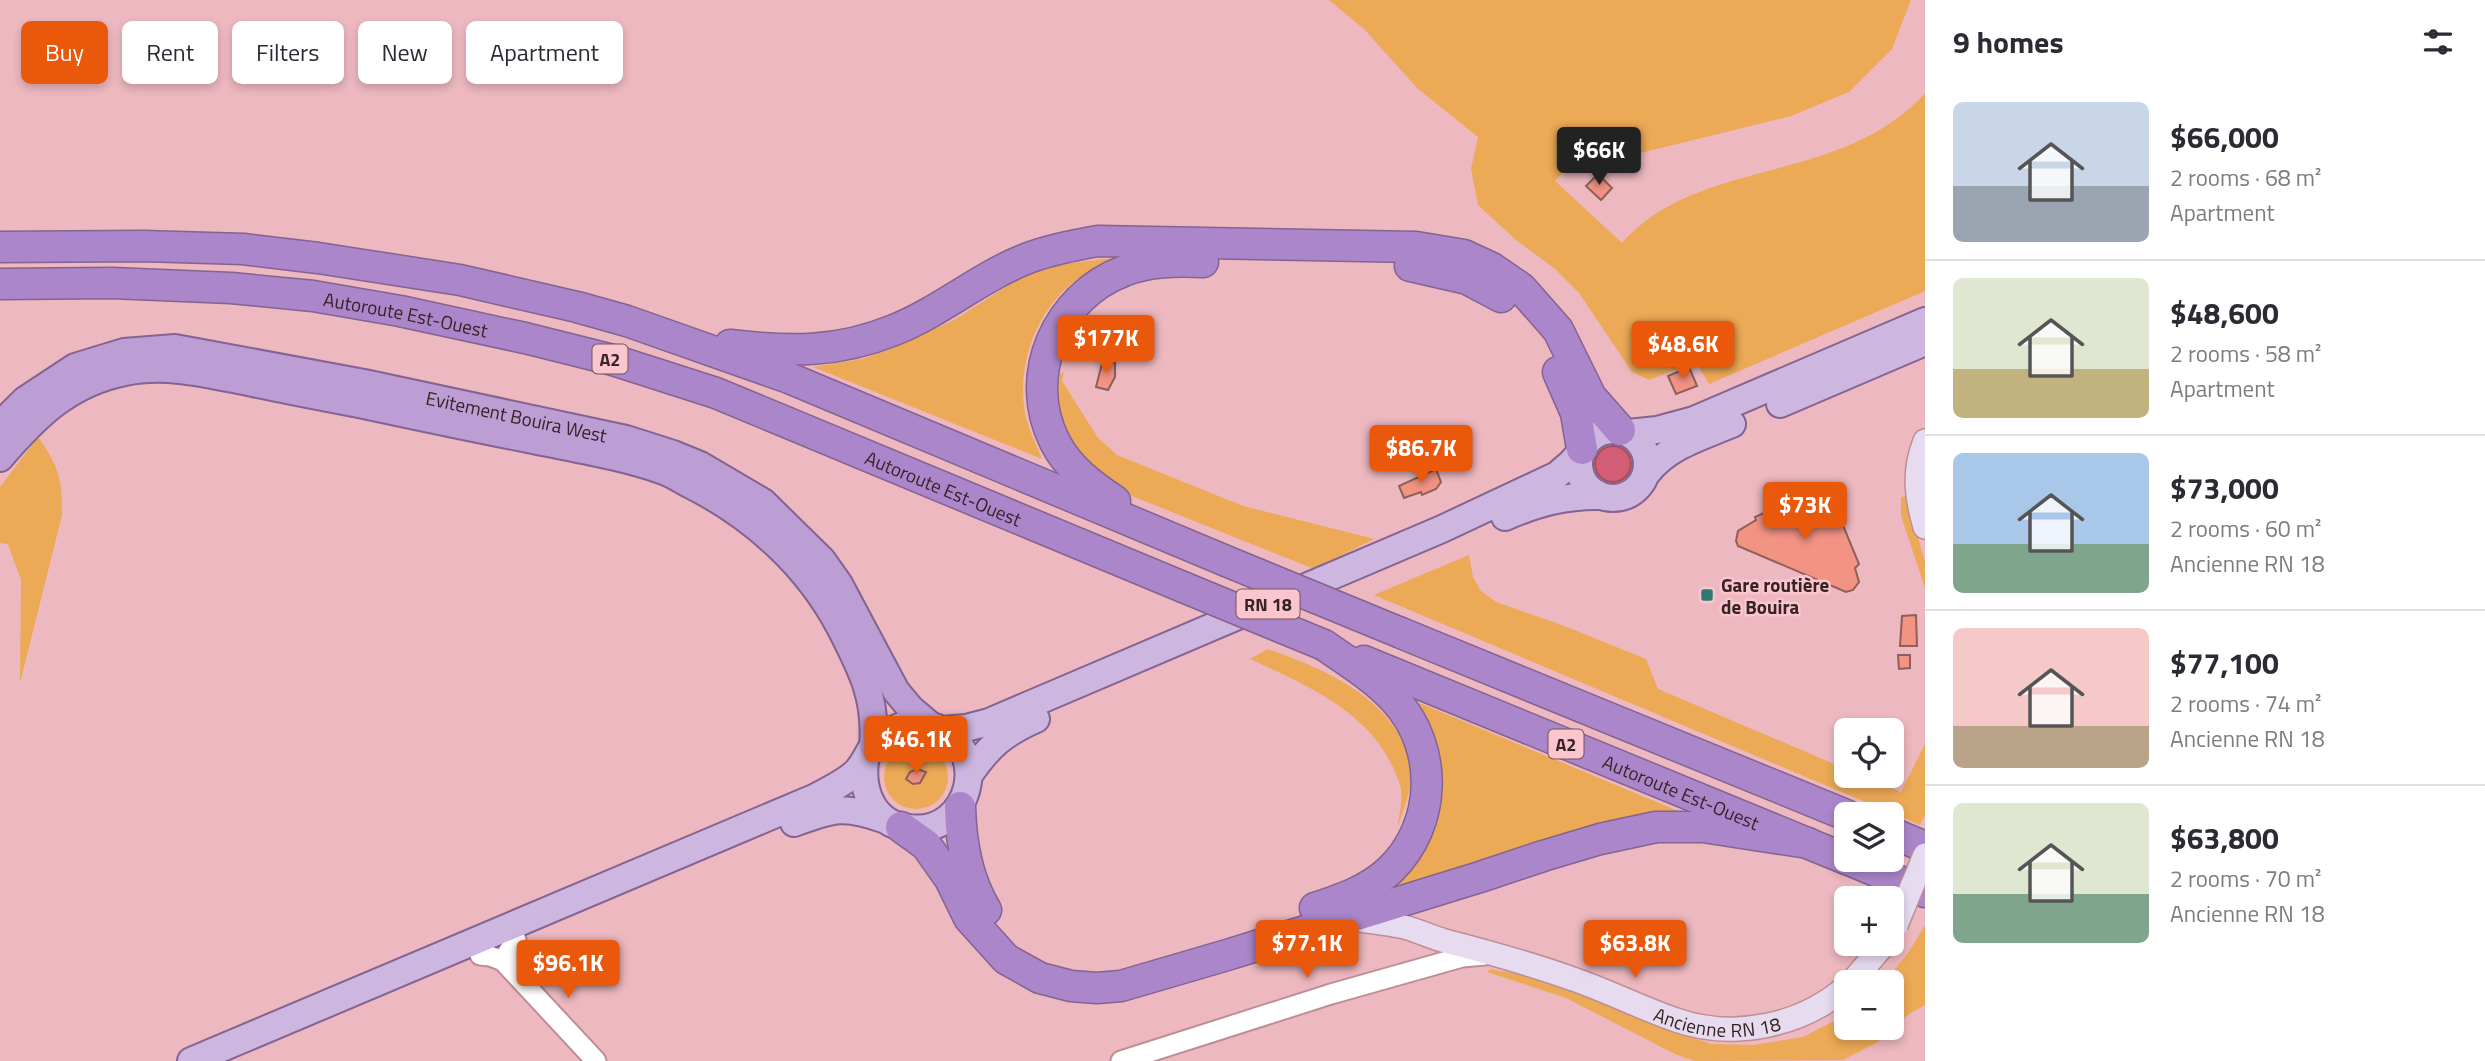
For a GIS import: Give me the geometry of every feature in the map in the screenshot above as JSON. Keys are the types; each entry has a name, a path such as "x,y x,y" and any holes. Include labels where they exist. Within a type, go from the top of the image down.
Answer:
{"highway":[{"path":"678,339 786,351 820,350 848,345 896,330 1029,258 1098,241 1416,247 1464,255 1492,268 1521,288 1558,330 1591,397 1624,432"},
{"name":"Autoroute Est-Ouest","path":"0,247 243,249 460,280 602,314 789,378 1226,561 1834,810"},
{"path":"1175,538 1100,491 1075,469 1055,442 1046,421 1042,378 1046,356 1055,332 1070,307 1094,286 1139,266 1172,261 1404,265 1467,279 1505,300 1541,338 1573,404 1582,450"},
{"name":"Autoroute Est-Ouest","path":"0,284 112,283 218,287 313,296 475,327 613,360 716,393 1834,854"},
{"name":"Evitement Bouira West","path":"0,425 25,400 75,367 124,352 175,348 377,386 626,439 673,454 700,465 763,502 813,550 839,584 896,691 911,709 936,728"},
{"name":"Evitement Bouira West","path":"0,458 28,425 57,400 91,382 126,372 163,368 199,372 389,410 607,456 665,471 743,514 775,541 810,581 833,614 865,679 872,701 874,727 869,754"},
{"path":"960,807 962,849 973,885 989,914 1008,936 1024,948 1073,968 1114,968 1347,898 1372,884 1404,855 1426,806 1427,775 1423,750 1416,732 1396,701 1324,645"},
{"path":"893,824 926,845 950,879 969,918 1006,959 1040,978 1071,986 1097,988 1121,986 1600,839 1656,827 1703,827 1808,843"},
{"path":"1904,838 1925,847"},
{"name":"Autoroute Est-Ouest","path":"1878,872 1925,892"}],"main road":[{"path":"1925,321 1713,413 1674,426 1624,432 1605,430 1598,433 1582,450 1579,466 1584,482 1602,496 1626,496 1639,487 1656,461 1676,447 1925,342"},
{"path":"1624,432 1640,443 1644,450 1647,473"},
{"path":"1925,441 1916,482 1918,504 1925,527"},
{"name":"RN 18","path":"936,728 966,728 989,722 1430,535 1557,475 1582,450"},
{"name":"RN 18","path":"970,775 994,743 1006,734 1077,701 1516,512 1550,500 1578,495 1602,496"},
{"path":"191,1061 799,805 847,780 884,734 898,727 914,724 936,728 953,738 962,749 970,775 967,792 960,807 948,819 934,827 917,830 893,824 858,809 814,815 232,1061"},
{"path":"869,754 863,778 866,794 874,808 893,824"},
{"path":"1904,904 1925,855"},
{"name":"Ancienne RN 18","path":"1346,919 1401,926 1574,979 1678,1021 1709,1028 1740,1029 1775,1024 1807,1013 1834,994"},
{"path":"1862,970 1873,956"}],"street":[{"path":"509,967 508,952 516,940"},
{"path":"480,955 499,959 509,967 596,1061"},
{"name":"Ancienne RN 18","path":"1121,1061 1331,994 1462,957 1504,957"}],"shaded area":[{"path":"1329,0 1911,0 1892,49 1849,92 1791,116 1612,160 1591,143 1555,181 1622,243 1653,215 1690,196 1853,143 1891,123 1925,93 1925,291 1709,384 1696,362 1649,380 1632,372 1579,293 1554,268 1516,240 1478,205 1471,169 1478,137 1417,88 1365,30"},
{"path":"1138,255 1078,279 1050,306 1040,323 1026,360 1023,399 1026,418 1042,459 813,367 862,359 885,351 954,320 1015,281 1054,265"},
{"path":"1064,372 1062,381 1098,438 1117,455 1243,506 1374,539 1314,569 1132,496 1098,475 1077,456 1057,413 1057,376"},
{"path":"38,437 58,474 62,515 20,683 21,580 8,544 0,543 0,487"},
{"path":"1613,446 1626,451 1631,464 1626,477 1613,482 1600,477 1595,464 1600,451"},
{"path":"1906,496 1925,562 1925,588 1901,516 1901,497"},
{"path":"1469,555 1473,577 1481,591 1496,602 1646,659 1658,689 1834,764 1834,788 1891,788 1901,792 1925,744 1925,815 1920,825 1904,818 1904,802 1865,802 1374,595"},
{"path":"1268,649 1313,666 1357,691 1376,706 1392,724 1404,745 1411,775 1398,826 1401,789 1378,742 1361,723 1320,694 1250,659"},
{"path":"1410,699 1678,811 1641,814 1597,825 1396,886 1422,853 1438,811 1442,776 1434,744"},
{"path":"910,745 922,745 939,754 946,765 946,789 939,800 922,809 910,809 898,804 889,795 884,783 884,771 889,759 898,750"},
{"path":"1925,925 1925,1005 1904,1019 1904,970 1894,970 1909,952"},
{"path":"1490,969 1535,977 1613,1006 1649,1023 1711,1044 1753,1045 1803,1037 1834,1021 1834,1040 1880,1040 1843,1060 1694,1061 1675,1054 1566,998 1487,972"}],"building":[{"path":"1598,174 1612,188 1601,200 1586,186"},
{"path":"1103,360 1115,363 1115,377 1108,390 1096,387"},
{"path":"1689,367 1697,386 1676,394 1668,376"},
{"path":"1436,469 1441,482 1436,489 1404,498 1399,486"},
{"path":"1809,496 1835,506 1859,564 1855,568 1859,582 1853,590 1846,592 1738,546 1738,531 1756,520 1755,517"},
{"path":"1916,615 1917,646 1900,646 1902,616"},
{"path":"1898,655 1910,655 1910,668 1899,669"},
{"path":"917,769 926,772 920,783 913,784 906,779 910,772"}],"place":[{"name":"Gare routière de Bouira","path":"1707,595"}]}
